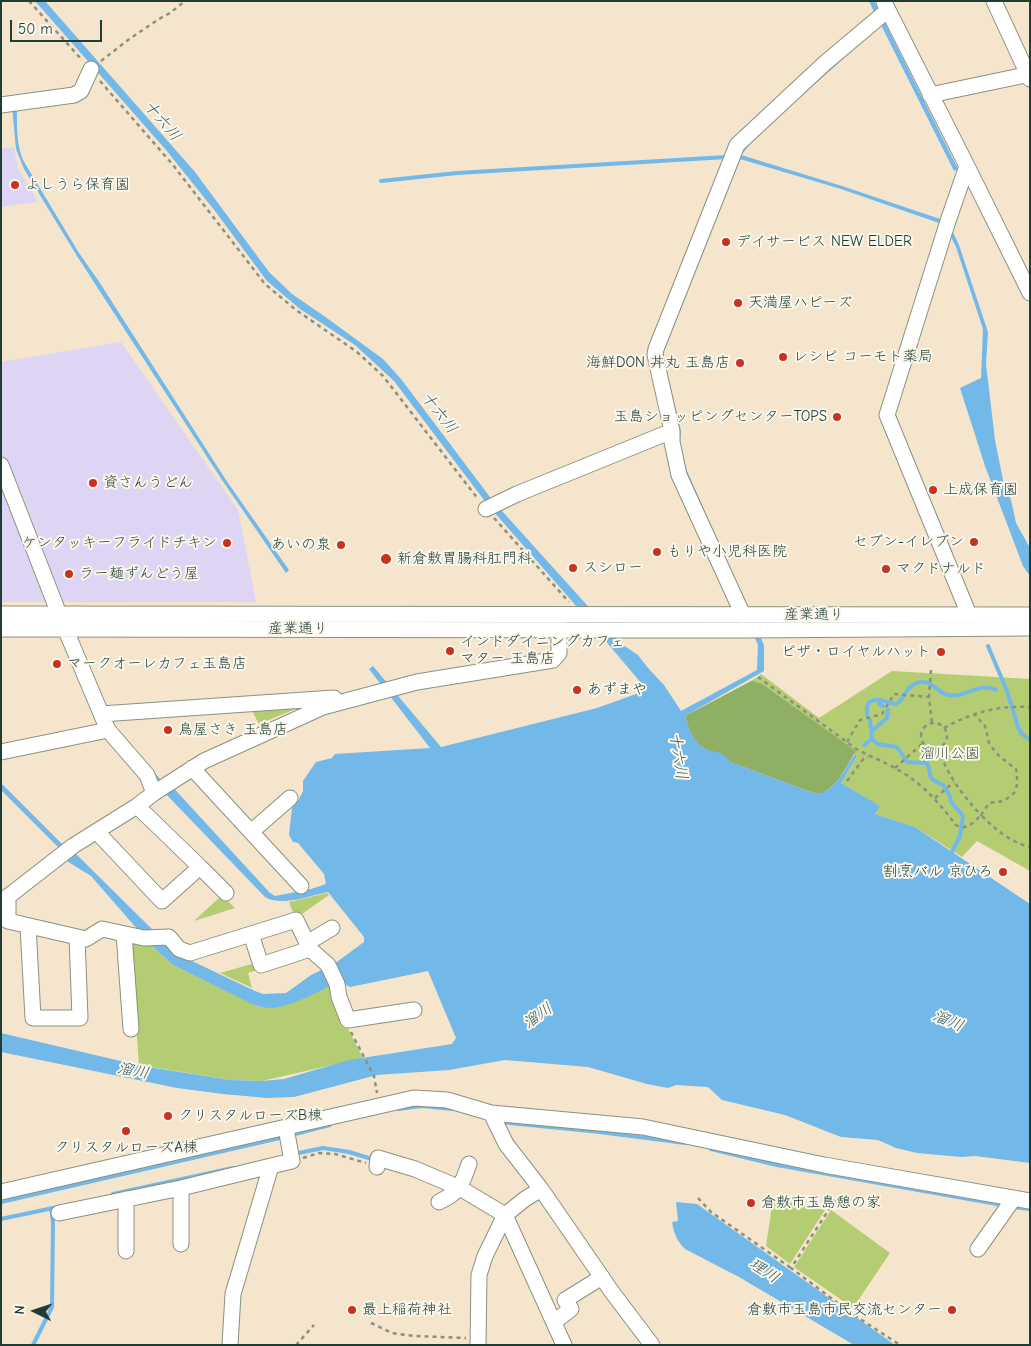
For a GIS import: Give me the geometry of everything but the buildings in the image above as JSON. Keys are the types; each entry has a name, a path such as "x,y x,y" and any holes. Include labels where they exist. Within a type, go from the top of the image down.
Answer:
{"street":[{"path":"930,95 1029,76 994,1"},
{"path":"743,615 680,475 655,355 656,348 737,145 872,22 886,6 930,95 1025,274 1030,294"},
{"path":"1,105 74,95 81,91 95,66"},
{"path":"967,166 946,225 887,416 972,621"},
{"path":"491,506 672,431"},
{"path":"1,465 65,629 108,730 147,775 154,793"},
{"name":"産業通り","path":"1,614 559,622 594,630 972,621 1030,615"},
{"name":"産業通り","path":"1,629 559,622 580,614 743,615 972,621 1030,628"},
{"path":"414,1010 348,1020 339,997 337,984 328,965 309,946 296,920 190,953 179,949 168,937 144,938 102,929 86,939 8,921 5,899 73,846 204,761 323,707 356,697 417,682 554,660 559,653 559,622"},
{"path":"101,714 356,697"},
{"path":"1,752 108,730"},
{"path":"192,768 301,886"},
{"path":"251,832 277,818 290,798"},
{"path":"137,806 226,893"},
{"path":"96,832 162,901 200,867"},
{"path":"28,926 32,1018 80,1018 77,937"},
{"path":"251,934 261,965 309,946 332,928"},
{"path":"124,934 131,1029"},
{"path":"59,1213 181,1188 283,1151 380,1105 414,1098 447,1100 470,1105 491,1113 643,1127 824,1165 1030,1201"},
{"path":"491,1113 506,1144 541,1189 602,1278 652,1345"},
{"path":"1,1192 283,1151"},
{"path":"230,1345 232,1294 283,1151"},
{"path":"378,1164 415,1169 504,1218 564,1345"},
{"path":"439,1202 457,1191 469,1164"},
{"path":"181,1188 181,1244"},
{"path":"478,1341 479,1275 485,1256 504,1218 525,1199 541,1189"},
{"path":"978,1249 1014,1198"},
{"path":"126,1199 126,1251"},
{"path":"554,1322 571,1309 565,1300 602,1278"}],"path":[{"path":"29,1 95,66 264,284 296,310 357,352 383,376 580,614"},
{"path":"95,66 128,40 159,19 170,14 185,1"},
{"path":"931,670 929,697 932,724"},
{"path":"758,677 871,758 895,768 935,798 956,825 960,827 972,825 989,803 1004,801 1014,793 1017,785 1018,773 1012,765 1000,757 994,750 989,743 985,726 974,714"},
{"path":"847,742 860,720 882,714 894,694 929,697"},
{"path":"944,728 988,709 1019,706 1030,707"},
{"path":"932,724 937,724 944,728 947,736 946,740 938,748 929,748 923,743 923,731 925,727 932,724"},
{"path":"895,768 923,743"},
{"path":"938,748 954,782 981,815 1019,845 1030,847"},
{"path":"847,781 864,758 871,758"},
{"path":"935,798 954,782"},
{"path":"348,1020 352,1035 374,1076 380,1105"},
{"path":"698,1198 711,1212 900,1345"},
{"path":"791,1268 835,1200"},
{"path":"371,1324 392,1333 478,1341"},
{"path":"296,1345 314,1325"}],"shaded area":[{"name":"よしうら保育園","path":"14,147 18,168 38,202 1,207 1,149"},
{"path":"121,342 238,510 256,602 1,602 1,362"}],"green space":[{"name":"溜川公園","path":"892,671 1030,679 1030,871 977,841 962,857 915,827 875,814 879,806 841,783 857,756 854,754 839,779 823,794 730,762 685,716 761,674 819,718"},
{"path":"752,681 762,684 856,751 839,778 829,789 816,794 730,762 723,755 702,747 693,737 685,716"},
{"path":"310,703 259,724 251,709"},
{"path":"327,893 329,895 299,916 294,915 289,902"},
{"path":"222,895 235,908 194,921"},
{"path":"130,942 152,946 173,965 259,1007 287,1004 332,985 332,997 363,1058 262,1081 230,1080 139,1065"},
{"path":"255,963 257,970 248,973 252,988 220,973"},
{"path":"773,1199 825,1210 790,1264 766,1246"},
{"path":"831,1210 890,1253 853,1308 794,1267"}],"water":[{"path":"35,1 45,1 195,172 269,272 292,294 383,359 401,379 493,501 623,645 638,655 664,685 681,711 757,670 758,645 682,472 659,358 740,147 878,21 869,1 874,1 958,169 954,171 881,25 759,134 741,155 842,186 940,219 949,224 959,245 988,332 986,364 995,440 1003,480 1011,500 1016,523 1030,548 1030,576 1023,566 985,466 960,388 981,378 983,329 956,247 947,229 939,223 841,189 740,159 664,351 664,358 681,431 680,443 687,471 764,645 764,671 685,716 691,733 702,747 723,754 730,762 816,794 823,793 834,785 855,754 857,756 841,783 880,806 875,814 915,827 1030,904 1030,1163 975,1156 961,1157 917,1153 896,1148 878,1140 841,1137 785,1115 722,1100 708,1087 676,1085 668,1088 588,1067 505,1060 449,1070 377,1075 294,1097 267,1098 177,1088 1,1052 1,1033 142,1066 230,1080 262,1081 284,1079 349,1060 452,1044 456,1038 428,971 350,987 344,984 342,980 296,1002 269,1008 252,1004 173,965 152,946 91,876 62,858 62,851 1,790 1,783 166,943 190,960 255,991 263,994 286,993 311,975 334,964 364,942 364,937 328,892 287,901 272,900 265,897 163,791 118,730 160,779 168,782 270,893 275,896 326,884 324,874 298,843 293,842 289,835 292,808 303,791 303,781 316,762 332,758 335,754 430,748 369,669 373,666 441,747 597,708 647,690 487,504 394,381 355,345 300,309 267,281 215,211 166,150"},
{"path":"17,105 18,140 23,160 79,253 226,480 289,570 286,573 222,480 77,256 24,169 16,149 12,106"},
{"name":"理川","path":"676,1202 697,1204 895,1345 854,1345 739,1277 685,1249 675,1234 672,1222 678,1221"}],"waterway":[{"path":"381,181 457,173 727,157"},
{"path":"988,646 1007,691 1018,727 1021,733 1030,740"},
{"path":"867,715 869,702 879,700 896,704 910,687 922,682 926,682 940,691 954,696 984,688 996,690"},
{"path":"881,700 879,704 883,706"},
{"path":"872,731 887,718 888,710"},
{"path":"864,745 872,739 870,720"},
{"path":"872,739 878,744 897,747 907,762 927,763 931,779 943,785 950,796 951,802 963,816 960,836 952,852"},
{"path":"398,1109 422,1106 453,1109"},
{"path":"500,1122 685,1143"},
{"path":"291,1135 330,1125"},
{"path":"1,1202 284,1137"},
{"path":"294,1154 323,1148 349,1152 375,1160"},
{"path":"711,1149 777,1165 1003,1205"},
{"path":"113,1194 233,1168"},
{"path":"1,1219 58,1207"},
{"path":"1013,1207 1030,1209"},
{"path":"33,1345 52,1307 53,1222 51,1208"}],"place":[{"name":"よしうら保育園","path":"15,185"},
{"name":"デイサービス NEW ELDER","path":"726,242"},
{"name":"天満屋ハピーズ","path":"738,303"},
{"name":"レシピ コーモト薬局","path":"783,357"},
{"name":"海鮮DON 丼丸 玉島店","path":"740,363"},
{"name":"玉島ショッピングセンターTOPS","path":"837,417"},
{"name":"資さんうどん","path":"93,483"},
{"name":"上成保育園","path":"933,490"},
{"name":"セブン-イレブン","path":"974,542"},
{"name":"ケンタッキーフライドチキン","path":"227,543"},
{"name":"あいの泉","path":"341,545"},
{"name":"もりや小児科医院","path":"657,552"},
{"name":"新倉敷胃腸科肛門科","path":"386,559"},
{"name":"スシロー","path":"573,568"},
{"name":"マクドナルド","path":"886,569"},
{"name":"ラー麺ずんどう屋","path":"69,574"},
{"name":"インドダイニングカフェ マター 玉島店","path":"450,651"},
{"name":"ピザ・ロイヤルハット","path":"941,652"},
{"name":"マークオーレカフェ玉島店","path":"57,664"},
{"name":"あずまや","path":"577,690"},
{"name":"鳥屋さき 玉島店","path":"168,730"},
{"name":"割烹バル 京ひろ","path":"1003,872"},
{"name":"クリスタルローズB棟","path":"168,1116"},
{"name":"クリスタルローズA棟","path":"126,1131"},
{"name":"倉敷市玉島憩の家","path":"751,1203"},
{"name":"最上稲荷神社","path":"352,1310"},
{"name":"倉敷市玉島市民交流センター","path":"952,1310"}],"water label":[{"name":"十六川","path":"162,121"},
{"name":"十六川","path":"439,413"},
{"name":"十六川","path":"678,756"},
{"name":"溜川","path":"538,1016"},
{"name":"溜川","path":"948,1021"},
{"name":"溜川","path":"133,1071"}]}
